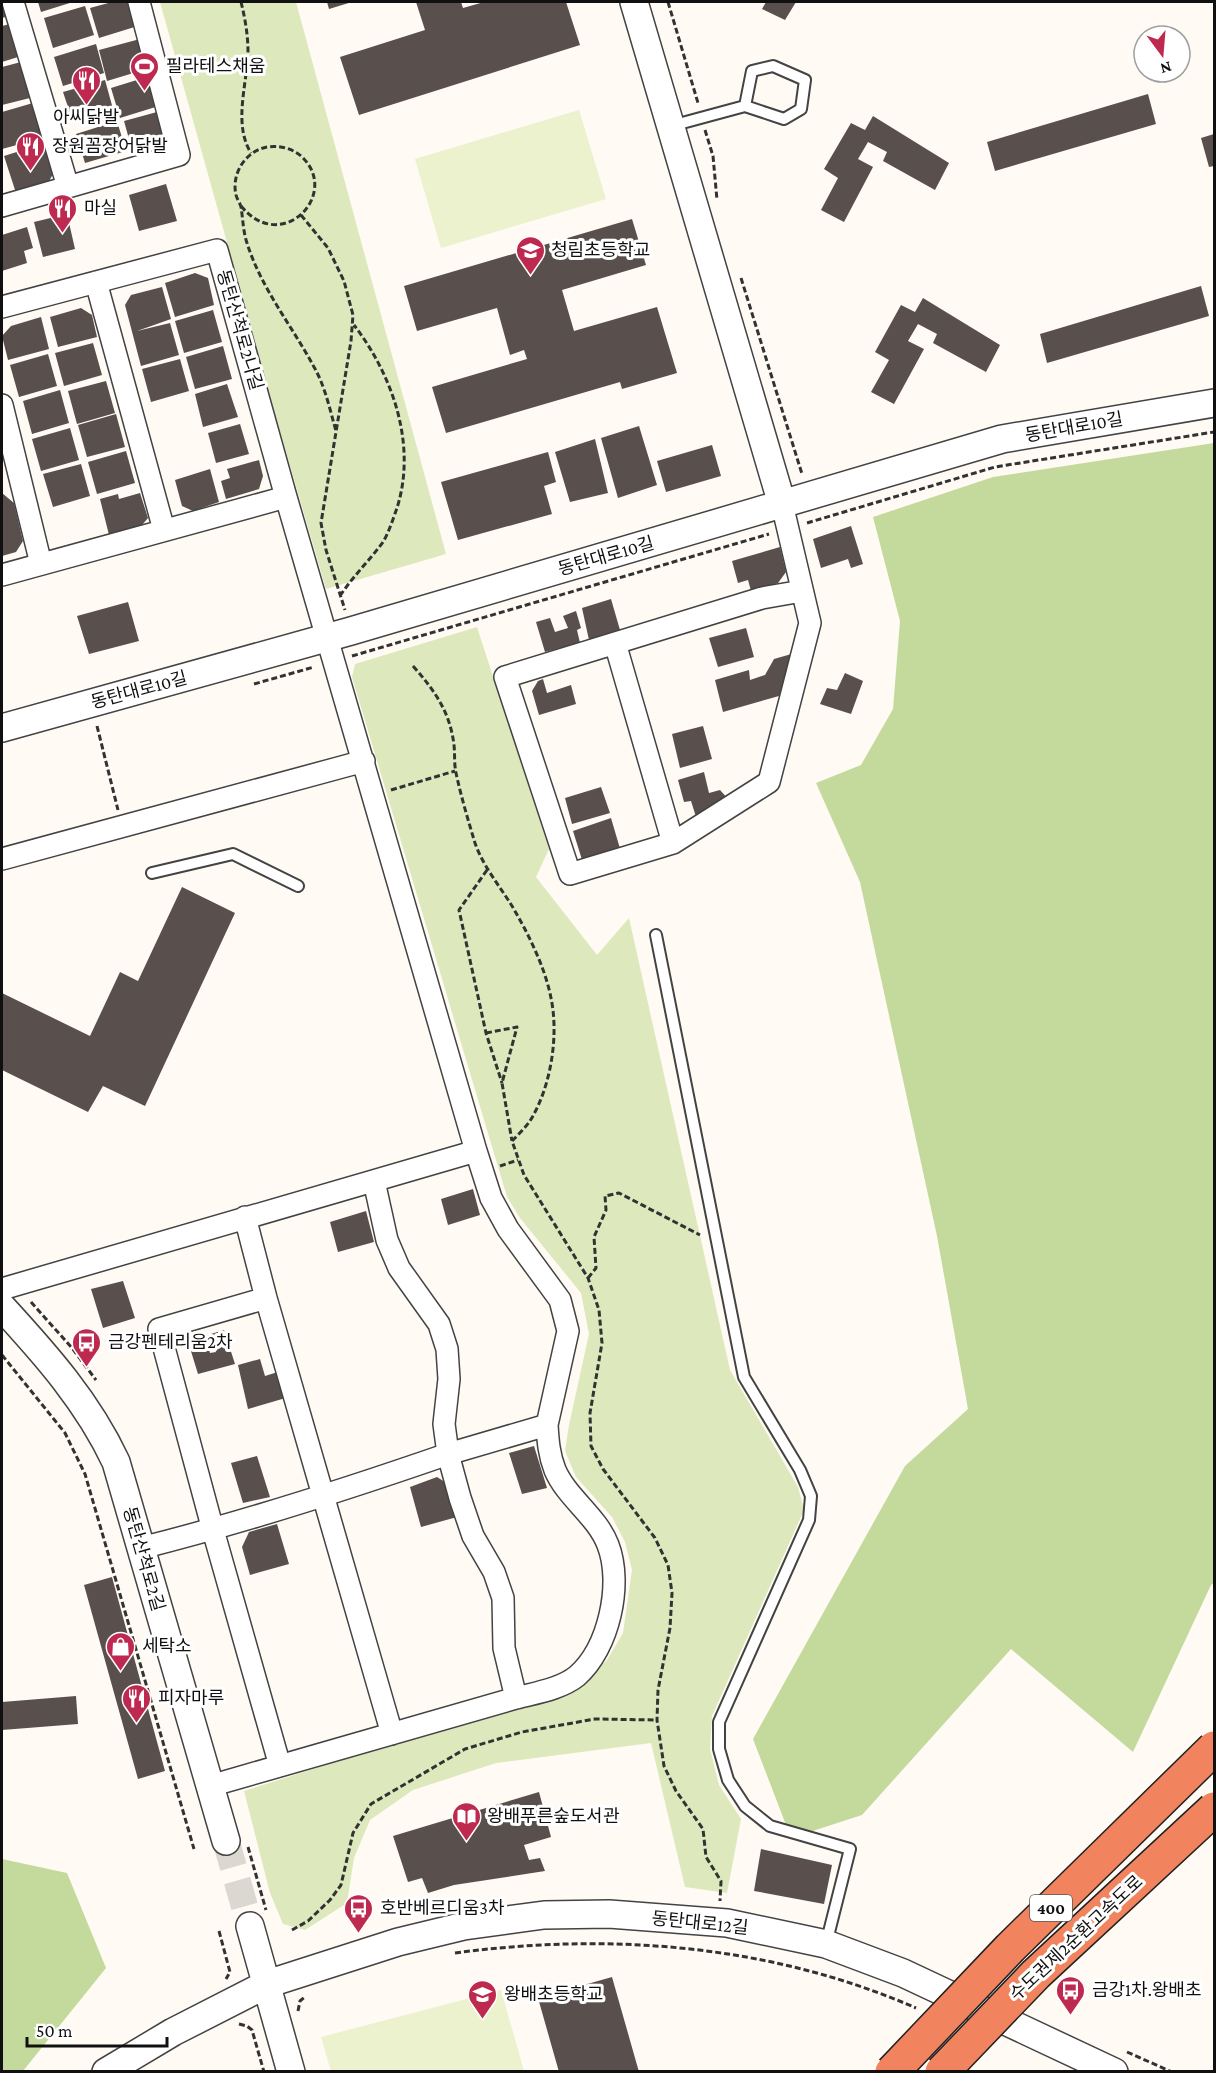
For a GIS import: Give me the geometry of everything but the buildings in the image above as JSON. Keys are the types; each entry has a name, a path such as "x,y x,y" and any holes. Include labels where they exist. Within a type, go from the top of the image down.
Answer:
{"highway":[{"name":"수도권제2순환고속도로","path":"892,2072 1010,1948 1215,1748"},
{"name":"수도권제2순환고속도로","path":"942,2072 1036,1974 1215,1809"}],"street":[{"path":"14,2 68,187"},
{"path":"2,206 179,155 140,2"},
{"path":"634,2 782,504 810,623 769,782 673,843 570,874 505,677 762,598 802,591"},
{"name":"동탄산척로2나길","path":"2,307 217,250 286,497 476,1151 491,1197 508,1229 560,1300 566,1321 568,1331 547,1425 548,1448 556,1472 593,1520 608,1544 615,1573 609,1620 596,1655 575,1677 552,1688 210,1785"},
{"path":"96,282 164,530"},
{"name":"동탄대로10길","path":"2,728 325,626 782,504 1002,439 1215,403"},
{"path":"2,405 9,471 41,564"},
{"path":"2,574 286,497"},
{"path":"615,643 673,843"},
{"path":"2,859 364,761"},
{"path":"6,1294 245,1217 476,1151"},
{"path":"374,1181 387,1240 399,1268 439,1324 447,1349 449,1379 444,1424 448,1454 470,1526 494,1572 503,1598 504,1648 516,1698"},
{"path":"245,1217 266,1298 392,1734"},
{"name":"동탄산척로2길","path":"6,1294 43,1352 71,1385 105,1437 116,1462 210,1785 235,1840"},
{"path":"266,1298 159,1329 280,1766"},
{"path":"141,1548 213,1530 325,1497 448,1454 547,1425"},
{"name":"동탄대로12길","path":"106,2072 182,2027 267,1984 398,1941 464,1926 544,1915 609,1914 727,1923 826,1944 1117,2060"},
{"path":"259,1922 267,1984 291,2072"}],"lane":[{"path":"670,126 745,106 784,119 801,109 805,80 773,66 752,71 745,106"},
{"path":"152,873 233,854 298,886"},
{"path":"656,935 744,1377 800,1470 811,1496 809,1520 719,1722 719,1749 728,1780 745,1806 770,1826 850,1849 826,1944"}],"path":[{"path":"242,2 248,52 242,120 244,142 251,153"},
{"path":"668,2 713,156 717,200"},
{"path":"286,147 306,161 312,171 315,183 314,195 309,206 292,222 280,225 258,222 241,206 236,196 237,172 251,153 262,148 286,147"},
{"path":"241,206 247,245 273,299 315,368 326,395 336,431"},
{"path":"301,215 328,248 344,281 353,315 321,523 326,550 345,609"},
{"path":"738,269 801,474 812,471"},
{"path":"340,596 352,577 383,541 393,522 404,488 403,429 383,370 368,343 352,323"},
{"path":"413,666 435,691 448,716 454,745 455,771 476,845 487,870 512,906 540,964 551,997 554,1026 552,1058 543,1095 529,1121 512,1142"},
{"path":"97,726 122,827"},
{"path":"382,793 455,771"},
{"path":"487,870 459,910 486,1033 502,1083 512,1142 524,1175 588,1278 599,1310 602,1343 590,1413 591,1446 603,1469 656,1538 668,1565 672,1593 670,1628 658,1690 657,1720 663,1766 676,1791 703,1829 706,1857 721,1881 720,1906"},
{"path":"486,1033 517,1027 502,1083"},
{"path":"499,1167 518,1160"},
{"path":"588,1278 596,1268 594,1237 606,1210 605,1196 619,1193 706,1238"},
{"path":"6,1294 72,1348 97,1382"},
{"path":"2,1355 65,1433 84,1474 194,1849"},
{"path":"292,1930 308,1920 330,1900 341,1885 353,1833 371,1804 465,1749 522,1732 595,1719 657,1720"},
{"path":"235,1840 259,1922"},
{"path":"219,1931 230,1972 222,1984"},
{"path":"445,1954 498,1947 560,1945 678,1947 731,1954 807,1970 882,1993 922,2011"},
{"path":"296,2014 300,2001 309,1993"},
{"path":"232,2024 247,2026 252,2030 264,2072"},
{"path":"1117,2060 1172,2072"}],"green space":[{"path":"160,2 296,2 446,554 326,589"},
{"path":"579,110 606,199 441,248 415,159"},
{"path":"1214,443 1214,1583 1211,1585 1133,1752 1011,1649 862,1815 791,1838 753,1739 905,1466 968,1409 937,1236 860,882 816,783 861,765 893,709 900,621 873,517 993,477"},
{"path":"477,627 549,849 536,877 597,955 629,918 730,1370 798,1487 804,1510 712,1716 710,1749 719,1785 741,1819 727,1893 685,1887 651,1743 496,1763 413,1790 370,1820 354,1858 347,1903 305,1930 283,1924 270,1893 244,1791 584,1683 607,1660 623,1633 632,1570 625,1542 612,1517 576,1477 565,1451 589,1334 581,1293 520,1218 507,1197 352,677 355,664"},
{"path":"2,1859 67,1873 106,1968 23,2071 2,2071"},
{"path":"501,1990 524,2071 331,2071 321,2037"}],"tunnel":[{"path":"226,1841 250,1926"}],"place":[{"name":"필라테스채움","path":"145,92"},
{"name":"아씨닭발","path":"86,106"},
{"name":"장원꼼장어닭발","path":"31,172"},
{"name":"마실","path":"63,234"},
{"name":"청림초등학교","path":"530,276"},
{"name":"금강펜테리움2차","path":"87,1368"},
{"name":"세탁소","path":"121,1672"},
{"name":"피자마루","path":"137,1724"},
{"name":"왕배푸른숲도서관","path":"466,1842"},
{"name":"호반베르디움3차","path":"359,1934"},
{"name":"금강1차.왕배초","path":"1071,2016"},
{"name":"왕배초등학교","path":"483,2020"}]}
